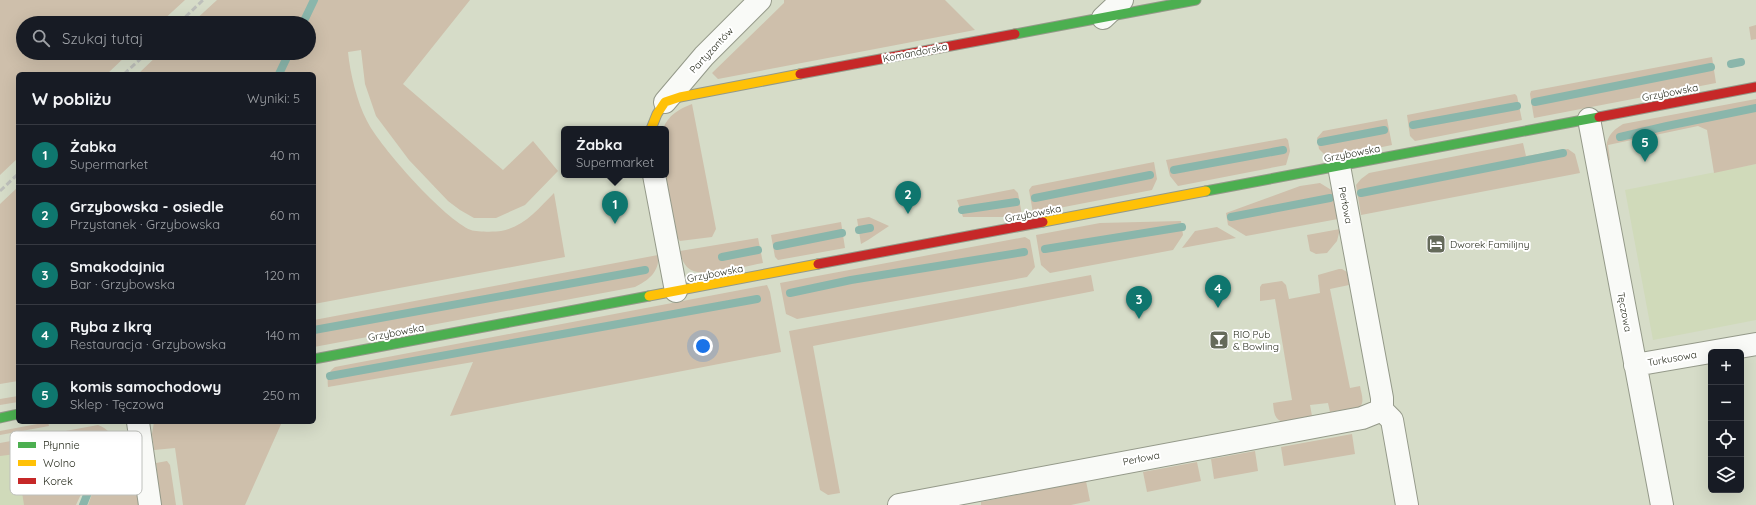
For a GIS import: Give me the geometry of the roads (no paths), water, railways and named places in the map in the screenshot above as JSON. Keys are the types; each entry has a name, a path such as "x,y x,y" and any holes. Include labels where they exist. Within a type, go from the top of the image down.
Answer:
{"street":[{"name":"Partyzantów","path":"665,102 704,56 760,0"},
{"path":"1104,18 1122,0"},
{"name":"Komandorska","path":"665,102 680,97 713,90 1196,0"},
{"name":"Grzybowska","path":"316,359 1756,87"},
{"path":"652,126 657,114 665,102"},
{"name":"Tęczowa","path":"1589,119 1662,505"},
{"name":"Perłowa","path":"899,505 1362,418 1382,410 1382,398 1339,166"},
{"path":"655,178 676,291"},
{"name":"Turkusowa","path":"1635,365 1756,344"},
{"path":"1382,410 1392,420 1407,505"},
{"path":"0,418 16,414"},
{"path":"142,450 150,505"}],"waterway":[{"path":"306,16 314,0"},
{"path":"280,72 286,60"},
{"path":"1731,64 1741,62"},
{"path":"1535,102 1711,67"},
{"path":"1413,125 1517,106"},
{"path":"1620,137 1756,108"},
{"path":"1321,142 1384,130"},
{"path":"1174,170 1283,150"},
{"path":"1361,193 1563,153"},
{"path":"1035,198 1150,175"},
{"path":"1231,217 1330,198"},
{"path":"962,210 1016,202"},
{"path":"1045,249 1182,227"},
{"path":"859,230 870,228"},
{"path":"777,246 842,233"},
{"path":"722,257 758,250"},
{"path":"790,293 851,280 1024,252"},
{"path":"316,330 645,270"},
{"path":"330,376 757,299"},
{"path":"83,505 87,495"}],"railway":[{"path":"186,16 203,0"},
{"path":"126,72 139,60"},
{"path":"0,191 16,176"}],"place":[{"name":"komis samochodowy","path":"1645,162"},
{"name":"Grzybowska - osiedle","path":"908,214"},
{"name":"Żabka","path":"615,224"},
{"name":"Dworek Familijny","path":"1436,244"},
{"name":"Ryba z Ikrą","path":"1218,308"},
{"name":"Smakodajnia","path":"1139,319"},
{"name":"RIO Pub & Bowling","path":"1219,340"}]}
